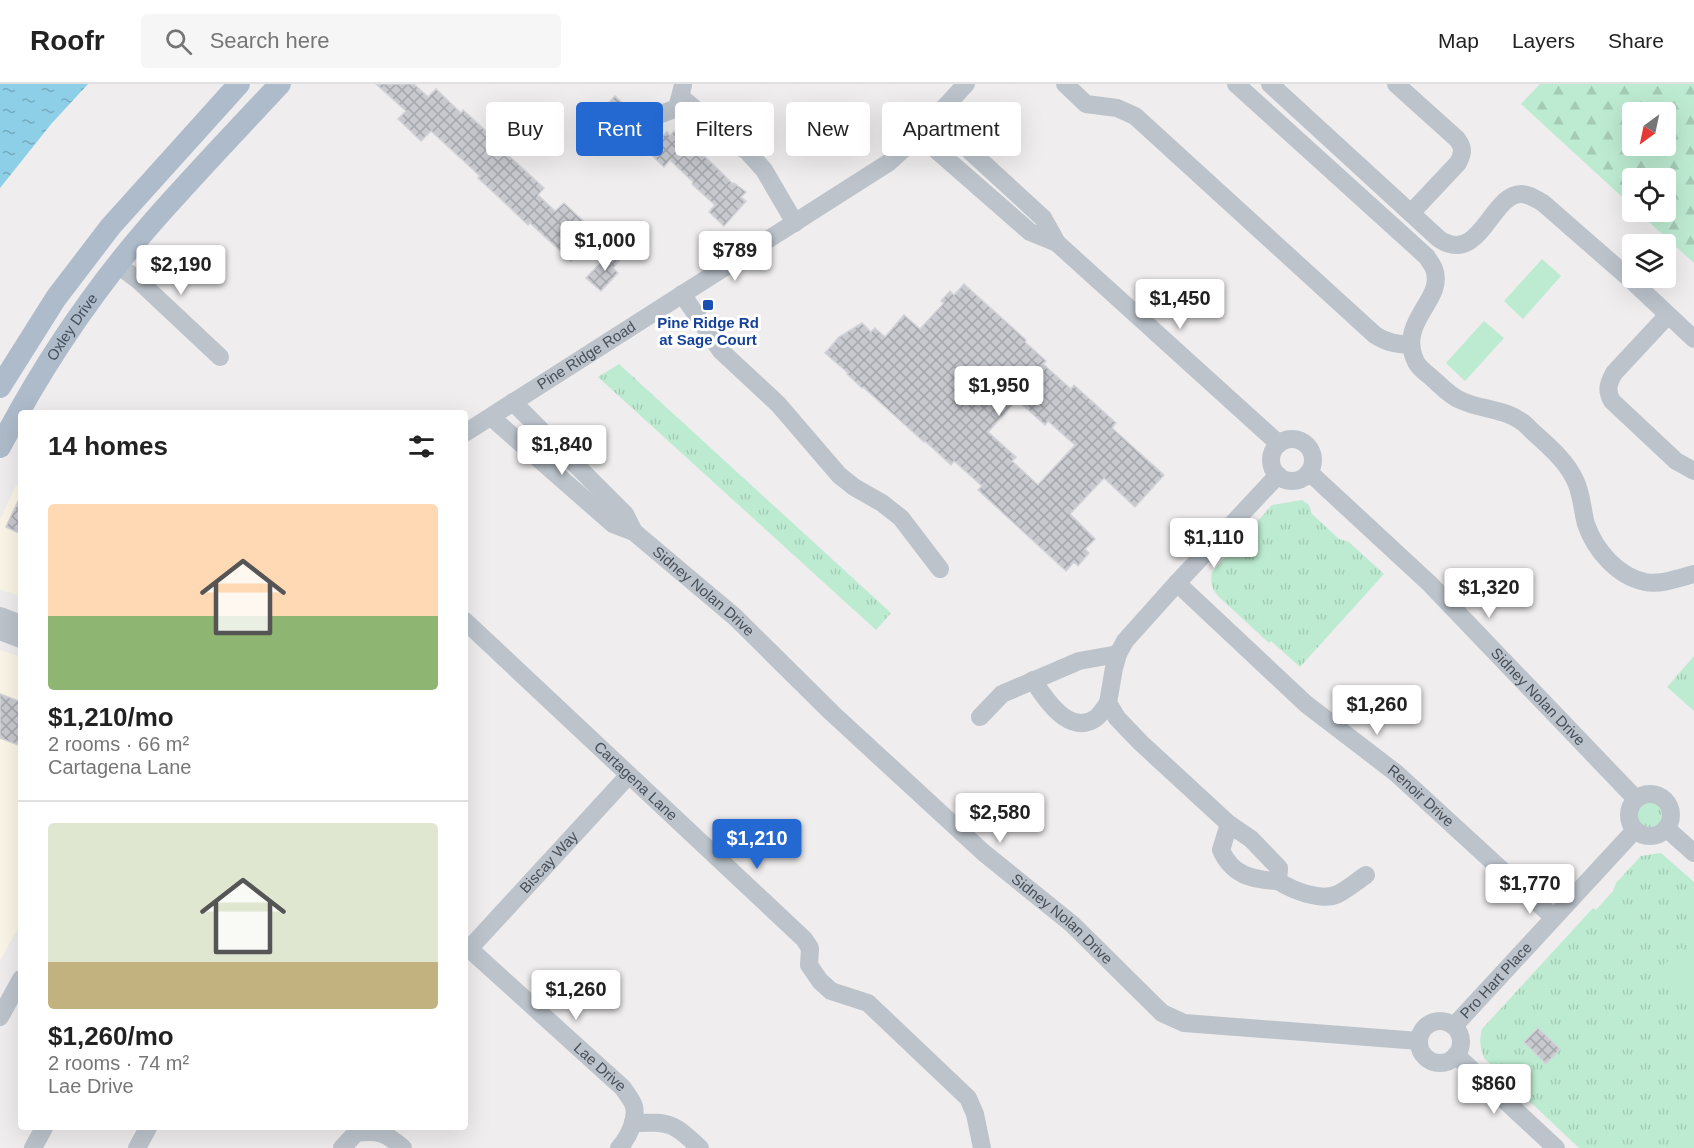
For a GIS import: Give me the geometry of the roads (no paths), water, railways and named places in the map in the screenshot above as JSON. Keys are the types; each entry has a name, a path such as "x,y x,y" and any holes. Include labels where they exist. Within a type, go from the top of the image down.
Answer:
{"main road":[{"name":"Oxley Drive","path":"0,387 56,298 111,226 240,84"},
{"name":"Oxley Drive","path":"21,410 63,340 118,265 150,225 280,84"},
{"name":"Oxley Drive","path":"0,447 18,415"}],"street":[{"name":"Pine Ridge Road","path":"949,102 966,84"},
{"path":"1065,84 1086,104 1117,108 1135,116 1374,335 1395,344 1411,345"},
{"path":"1236,84 1427,257 1434,269 1436,281 1410,338 1417,365 1458,400 1501,411 1520,419 1566,464 1575,481 1582,500 1586,523 1596,544 1609,562 1626,575 1646,582 1664,582 1694,574"},
{"path":"1270,84 1448,245 1459,246 1470,241 1511,197 1521,194 1531,196 1543,203 1630,279 1694,339"},
{"path":"1396,84 1463,146 1463,153 1458,163 1411,213"},
{"path":"663,113 677,108 682,91"},
{"path":"682,91 724,136 747,151 764,170 795,223"},
{"name":"Pine Ridge Road","path":"468,431 795,223 896,156"},
{"path":"943,156 1030,232 1057,243"},
{"path":"975,156 1043,218 1057,243 1279,444"},
{"path":"118,265 138,280 220,357"},
{"path":"682,294 721,351 778,404 839,475 854,488 882,503 901,518 940,569"},
{"path":"1668,315 1614,373 1608,392 1612,401 1660,446 1694,472"},
{"name":"Sidney Nolan Drive","path":"513,402 625,514 634,532"},
{"name":"Sidney Nolan Drive","path":"491,417 613,524 634,532 735,617 832,713 984,853 1072,924 1162,1013 1184,1023 1419,1041"},
{"path":"1291,439 1308,447 1313,459 1309,472 1300,479 1294,480 1278,475 1273,469 1272,455 1279,444 1291,439"},
{"name":"Sidney Nolan Drive","path":"1309,472 1430,584 1636,799"},
{"path":"1033,680 1046,702 1071,721 1084,724 1097,717 1108,702 1122,648 1177,583 1278,475"},
{"name":"Renoir Drive","path":"1177,583 1306,704 1396,773 1553,917"},
{"path":"0,616 18,623"},
{"name":"Cartagena Lane","path":"468,624 804,939 810,948 809,965 820,981 831,991 867,1003 968,1098 975,1114 982,1148"},
{"path":"0,631 18,638"},
{"path":"980,717 1002,694 1079,661 1122,648"},
{"path":"1108,702 1117,718 1141,743 1229,824 1251,839 1271,858 1279,868 1278,881"},
{"name":"Biscay Way","path":"468,946 629,775"},
{"path":"1649,794 1662,798 1670,808 1670,822 1666,828 1655,835 1641,834 1635,830 1631,824 1629,811 1636,799 1649,794"},
{"path":"1229,824 1221,850 1226,863 1244,875 1258,880 1278,881 1289,888 1311,895 1335,895 1366,875"},
{"path":"1666,828 1694,854"},
{"name":"Pro Hart Place","path":"1454,1026 1635,830"},
{"name":"Lae Drive","path":"468,948 623,1088 634,1105 633,1123"},
{"path":"0,1017 18,984"},
{"path":"1435,1021 1449,1022 1460,1037 1459,1050 1456,1055 1445,1062 1432,1061 1422,1053 1419,1041 1423,1028 1435,1021"},
{"path":"1456,1055 1556,1148"},
{"path":"619,1148 626,1140 633,1123 666,1122 684,1133 700,1148"},
{"path":"33,1148 43,1130"},
{"path":"137,1148 147,1130"},
{"path":"342,1148 356,1132 375,1130 392,1138 403,1148"}],"water":[{"path":"0,84 88,84 52,123 0,188"}],"place":[{"name":"Pine Ridge Rd at Sage Court","path":"708,305"}]}
